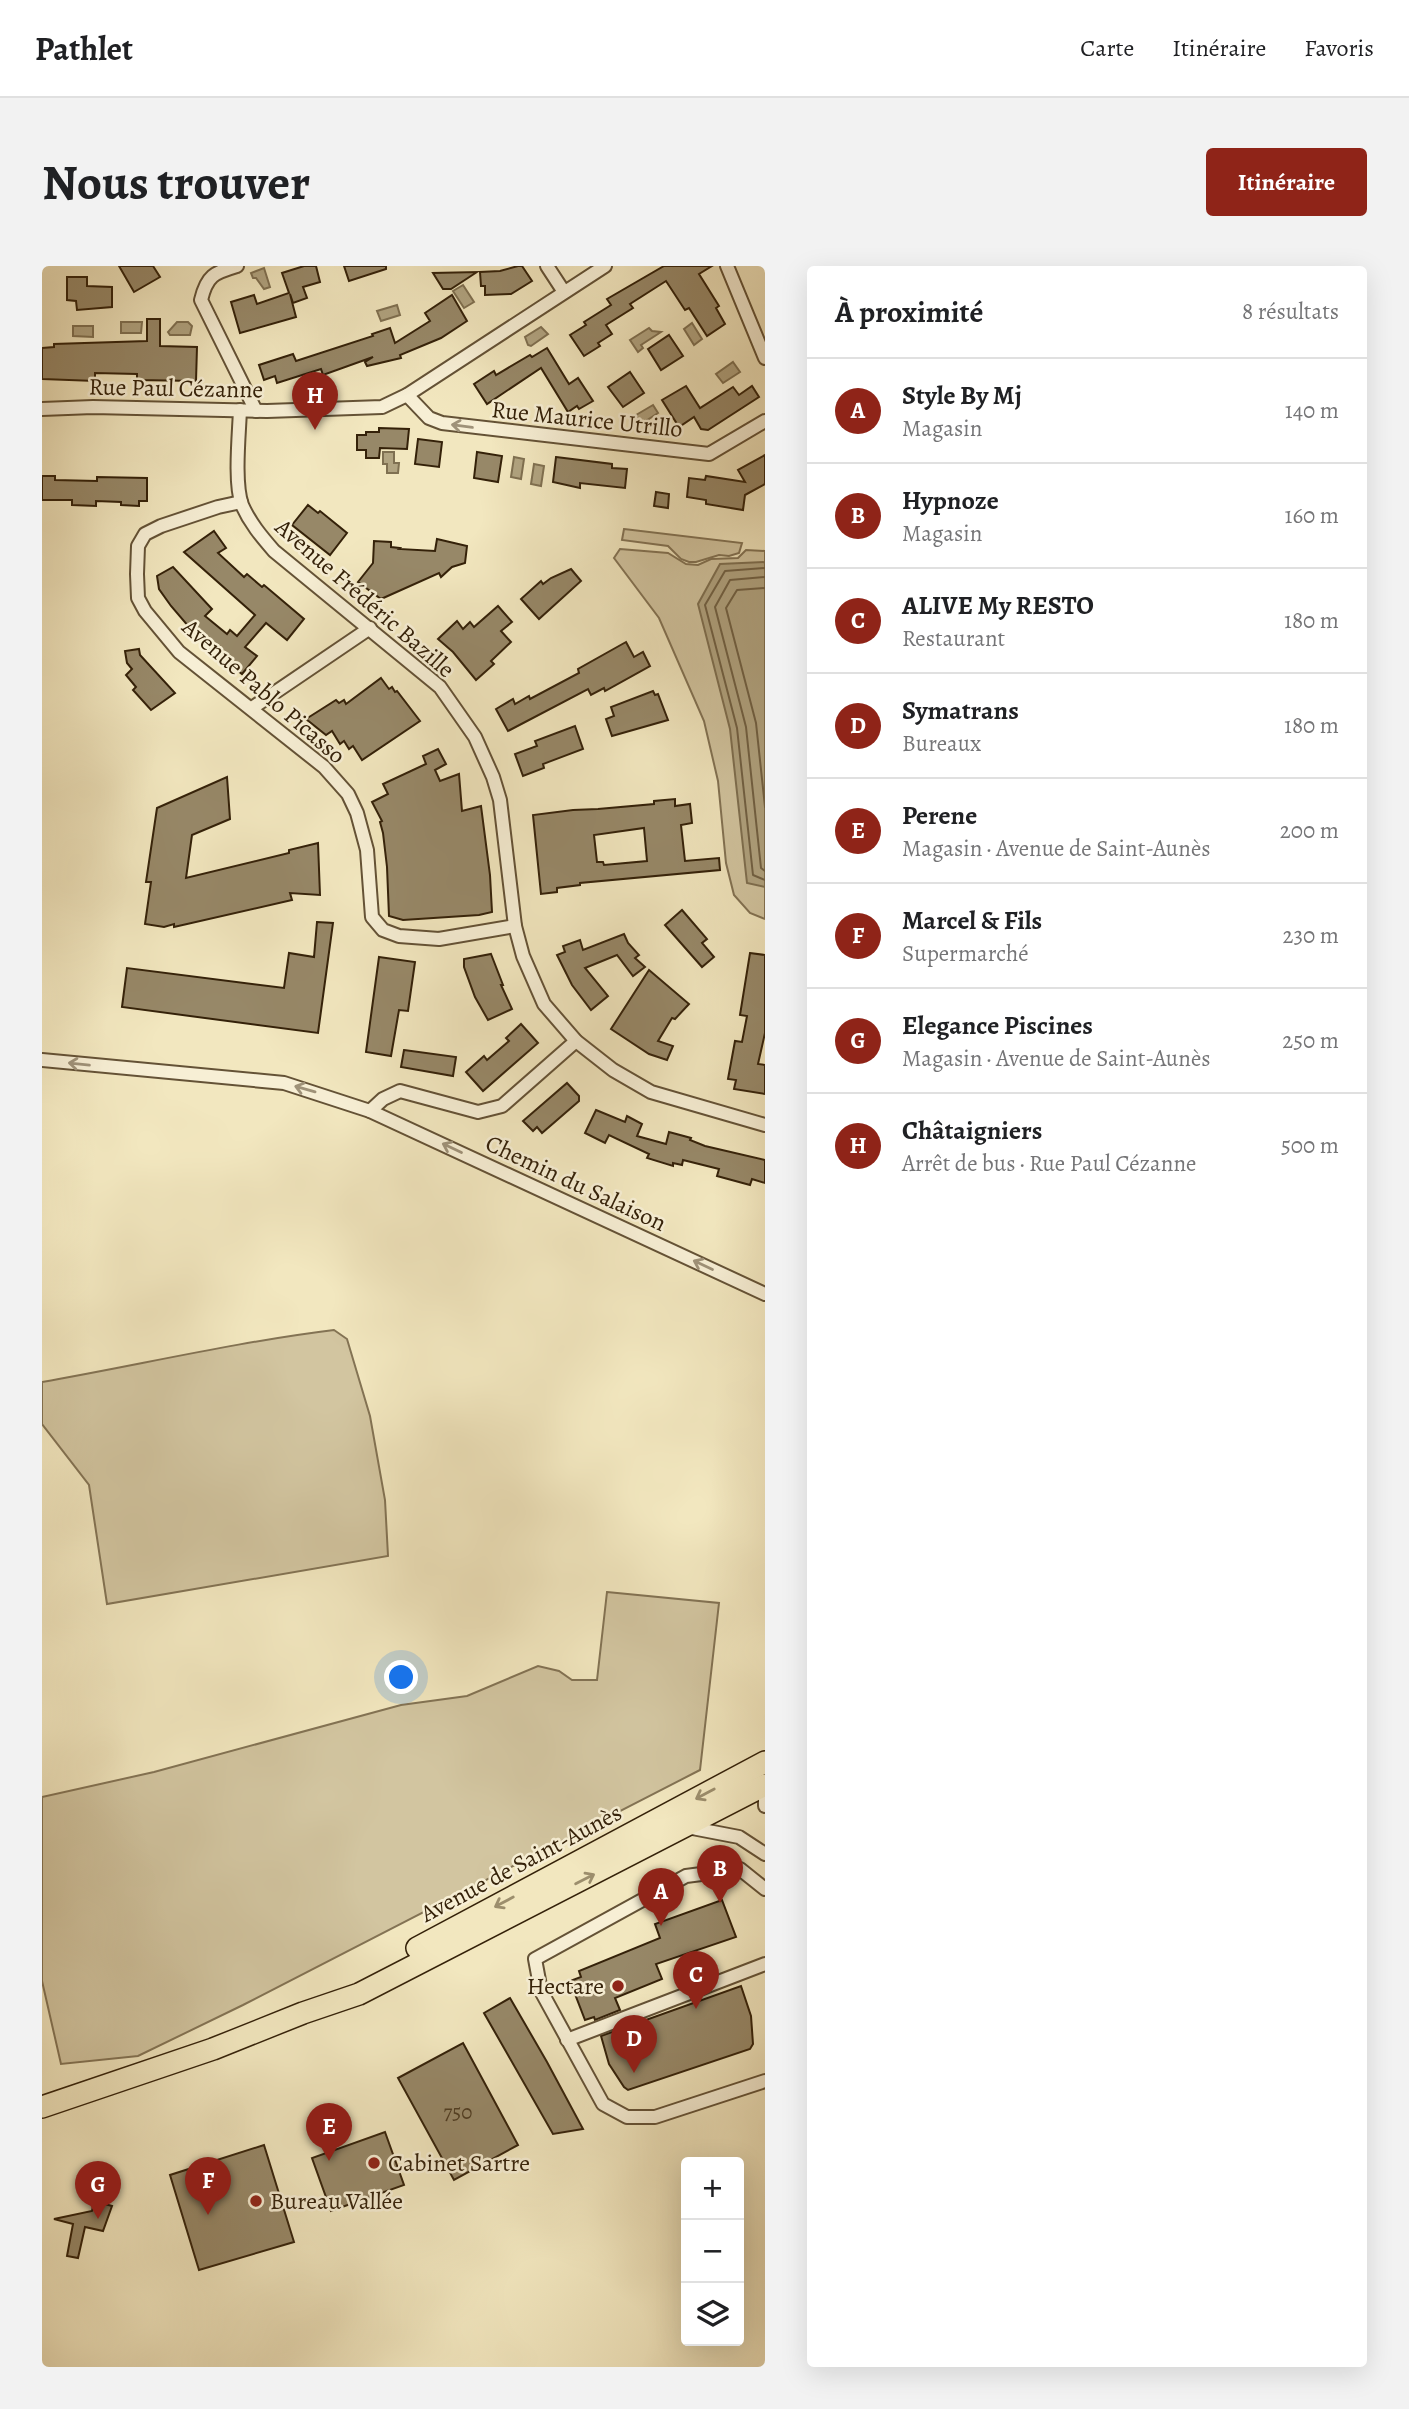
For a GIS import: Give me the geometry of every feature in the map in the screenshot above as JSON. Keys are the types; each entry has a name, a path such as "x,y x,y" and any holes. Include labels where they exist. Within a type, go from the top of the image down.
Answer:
{"main road":[{"name":"Avenue de Saint-Aunès","path":"303,2013 350,1984 765,1763"},
{"name":"Avenue de Saint-Aunès","path":"42,2107 213,2049 359,1994 765,1786"}],"street":[{"path":"237,266 214,274 204,286 201,300 256,411"},
{"path":"547,266 564,292"},
{"name":"Rue Paul Cézanne","path":"42,409 93,407 256,411 383,407 407,395 605,266"},
{"path":"727,266 765,358"},
{"name":"Rue Maurice Utrillo","path":"407,395 429,418 442,423 709,454 765,421"},
{"name":"Avenue Frédéric Bazille","path":"240,410 238,462 241,502 255,530 274,551 440,687 475,737 500,800 515,926 526,965 544,1004 576,1041 613,1070 651,1092 765,1125"},
{"name":"Avenue Pablo Picasso","path":"241,502 172,522 145,534 138,546 136,574 138,598 142,605 179,653 324,767 348,794 357,813 367,850 372,918 383,930 399,936 439,939 515,926"},
{"path":"252,708 370,628"},
{"path":"370,1111 383,1099 400,1091 478,1112 502,1106 576,1041"},
{"name":"Chemin du Salaison","path":"42,1060 284,1083 370,1111 765,1294"},
{"path":"765,1763 765,1806"},
{"path":"735,1778 765,1786"},
{"path":"686,1827 739,1837 765,1854"},
{"path":"765,1889 740,1869 686,1875 535,1959 541,1992 603,2104 627,2118 655,2117 765,2081"},
{"path":"567,2040 765,1964"}],"shaded area":[{"path":"624,529 742,543 739,553 689,562 681,559 668,546 622,540"},
{"path":"620,549 668,553 686,564 698,565 711,559 738,558 746,550 765,551 765,919 750,913 734,895 726,863 718,781 704,721 659,618 614,558"},
{"path":"334,1330 347,1339 370,1416 385,1500 388,1556 107,1604 89,1485 42,1424 42,1382 224,1347"},
{"path":"607,1592 719,1603 700,1770 243,2005 138,2056 61,2064 42,1981 42,1797 154,1772 401,1705 467,1696 538,1666 559,1671 572,1680 597,1680"}],"water":[{"path":"264,268 270,287 264,289 251,273"},
{"path":"463,285 474,302 464,308 453,291"},
{"path":"397,305 400,315 381,321 377,311"},
{"path":"121,322 142,322 141,333 121,333"},
{"path":"177,322 188,322 192,326 190,335 170,335 168,332"},
{"path":"692,323 702,339 694,345 684,329"},
{"path":"73,326 93,326 93,337 73,336"},
{"path":"541,327 548,334 531,346 528,345 525,337"},
{"path":"649,328 661,332 641,345 643,348 638,352 630,340"},
{"path":"733,362 740,372 723,383 716,374"},
{"path":"653,405 658,413 641,424 636,415"},
{"path":"383,452 394,452 394,463 399,463 398,473 387,473 387,464 383,464"},
{"path":"514,457 524,459 521,479 511,477"},
{"path":"534,464 544,466 541,486 531,484"},
{"path":"765,562 765,887 747,883 730,729 698,604 720,564"}],"building":[{"path":"119,266 153,266 160,277 134,292"},
{"path":"304,266 316,266 320,282 303,287 307,298 293,303 290,294 296,317 240,333 231,302 254,295 257,304 289,293 282,273"},
{"path":"344,266 386,266 386,269 349,281"},
{"path":"522,266 532,281 511,294 485,295 480,272 500,271"},
{"path":"664,266 712,266 699,274 719,306 716,308 725,324 707,336 689,308 685,310 666,281 630,304 633,308 606,325 612,334 584,356 570,335 586,325 584,322 611,305 607,299"},
{"path":"477,272 451,289 443,289 433,273"},
{"path":"67,277 87,277 87,286 112,287 112,307 77,310 76,301 67,300"},
{"path":"452,295 467,321 441,338 400,355 401,358 367,366 365,362 373,357 323,375 321,369 277,383 275,376 264,380 259,365 293,354 296,361 390,328 395,343 430,321 425,313"},
{"path":"147,319 160,319 160,346 197,347 196,381 137,380 137,374 95,373 95,381 42,379 42,348 54,347 54,344 147,341"},
{"path":"669,335 683,356 661,370 648,349"},
{"path":"547,348 569,384 578,378 593,401 568,412 541,368 487,404 474,384 494,371 496,375"},
{"path":"630,372 644,393 623,407 608,387"},
{"path":"686,386 700,408 733,387 739,395 752,386 759,397 708,430 701,429 694,417 679,427 662,400"},
{"path":"379,428 409,429 407,449 380,448 379,458 366,458 366,450 357,450 357,435 379,432"},
{"path":"418,439 442,442 439,467 415,464"},
{"path":"477,452 502,456 498,482 474,478"},
{"path":"765,455 765,484 745,495 743,510 706,504 706,500 687,497 689,478 705,480 706,476 745,482 738,470"},
{"path":"556,457 612,464 612,468 627,469 625,488 580,483 580,488 553,482"},
{"path":"42,476 55,476 55,480 97,481 97,477 147,478 147,501 139,501 139,506 96,501 96,506 72,505 72,500 42,500"},
{"path":"656,492 669,494 668,508 654,506"},
{"path":"308,505 318,513 320,511 347,533 330,555 292,525"},
{"path":"214,531 226,548 218,553 244,577 247,574 262,587 264,585 304,619 287,640 266,623 245,647 257,656 242,674 201,641 159,589 157,576 173,567 212,609 205,616 227,634 230,630 237,636 255,615 184,552"},
{"path":"437,539 467,546 465,563 452,567 441,577 439,573 381,599 358,582 373,563 374,541 391,542 391,547 399,549 435,551"},
{"path":"571,569 581,581 539,619 521,599 541,581 543,584"},
{"path":"498,606 512,622 501,631 511,642 491,661 494,664 476,680 453,652 438,639 457,621 463,629 470,622 474,627"},
{"path":"626,642 634,657 643,652 650,666 605,691 604,688 591,695 588,689 508,731 496,709 513,699 515,704 529,696 530,699 579,673 578,669"},
{"path":"139,649 140,655 175,693 151,710 133,690 136,687 126,675 132,669 127,663 125,651"},
{"path":"381,678 389,689 392,687 397,691 420,721 362,760 353,746 349,749 344,741 340,744 332,731 326,735 306,719 336,700 339,703 344,700 346,704"},
{"path":"653,691 655,695 658,694 668,720 612,736 606,719 614,716 611,707"},
{"path":"575,726 583,749 543,764 544,768 523,776 515,754 537,746 535,741"},
{"path":"438,749 446,764 435,770 440,781 459,774 462,811 481,806 492,912 403,920 389,916 382,821 372,802 388,794 383,784 426,764 423,756"},
{"path":"227,777 230,819 192,835 186,878 289,853 289,850 318,843 320,895 290,893 292,900 174,927 174,924 164,927 145,924 151,882 146,882 157,808"},
{"path":"675,799 675,806 690,804 692,823 681,825 685,861 719,858 720,870 580,883 557,888 557,892 541,894 533,815 654,804 654,801","holes":["644,828 647,861 604,865 603,862 597,862 594,835"]},
{"path":"682,910 707,939 702,943 714,957 702,967 665,925"},
{"path":"317,922 333,923 318,1033 122,1007 127,968 284,988 289,953 314,957"},
{"path":"624,934 639,955 635,958 645,967 633,976 617,955 585,968 608,996 591,1010 572,985 557,955 565,952 563,946 580,940 583,950"},
{"path":"750,953 765,955 765,1033 758,1064 765,1065 765,1094 734,1089 736,1080 728,1079 735,1041 742,1042 747,1016 740,1015"},
{"path":"491,954 512,1009 488,1020 475,997 464,967 464,959"},
{"path":"379,957 415,962 408,1011 399,1010 391,1056 366,1052"},
{"path":"649,970 689,1004 675,1019 672,1018 658,1041 673,1046 667,1060 649,1054 611,1029"},
{"path":"521,1024 538,1043 483,1091 466,1072 484,1056 487,1060 509,1041 506,1038"},
{"path":"404,1050 456,1057 453,1076 401,1067"},
{"path":"567,1083 579,1096 579,1101 542,1133 537,1127 533,1131 523,1121"},
{"path":"596,1110 625,1122 627,1116 642,1124 637,1136 666,1144 669,1132 691,1138 690,1140 705,1146 765,1160 765,1183 752,1179 750,1185 717,1176 719,1169 683,1160 682,1165 673,1163 673,1166 647,1158 649,1154 609,1135 605,1143 585,1133"},
{"path":"722,1900 736,1937 656,1964 662,1979 615,1998 620,2010 595,2020 594,2017 585,2020 570,1981 581,1977 579,1971 660,1938 655,1924"},
{"path":"741,1986 751,2016 753,2044 750,2049 628,2090 624,2087 609,2064 601,2036"},
{"path":"510,1998 583,2129 553,2134 484,2013"},
{"path":"463,2043 518,2145 454,2180 398,2078"},
{"path":"385,2132 404,2185 331,2211 312,2158"},
{"path":"264,2145 294,2242 199,2270 170,2175"},
{"path":"94,2201 112,2206 103,2231 85,2227 78,2258 67,2256 73,2224 54,2219 92,2211"}],"place":[{"name":"Châtaigniers","path":"315,430"},
{"name":"Hypnoze","path":"720,1903"},
{"name":"Style By Mj","path":"661,1926"},
{"name":"Hectare","path":"618,1986"},
{"name":"ALIVE My RESTO","path":"696,2009"},
{"name":"Symatrans","path":"634,2073"},
{"name":"Perene","path":"329,2161"},
{"name":"Cabinet Sartre","path":"374,2163"},
{"name":"Bureau Vallée","path":"256,2201"},
{"name":"Marcel & Fils","path":"208,2215"},
{"name":"Elegance Piscines","path":"98,2219"}]}
